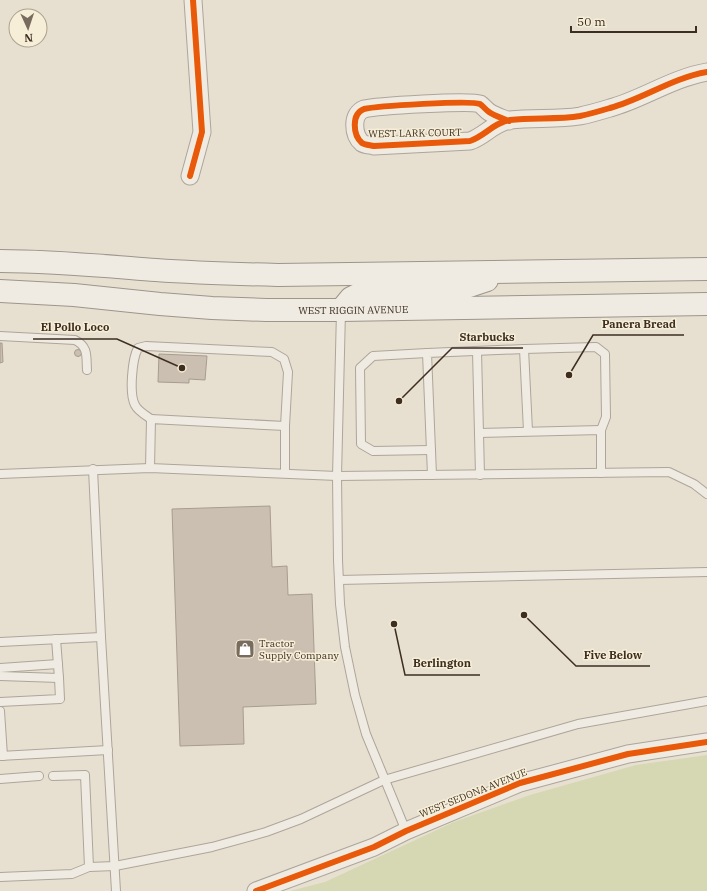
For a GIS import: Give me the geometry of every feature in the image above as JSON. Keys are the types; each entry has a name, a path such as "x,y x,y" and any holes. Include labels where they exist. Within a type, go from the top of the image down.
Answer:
{"main road":[{"path":"0,261 82,264 154,270 262,275 707,269"},
{"path":"341,310 351,298 361,293 463,288 511,272"},
{"name":"WEST RIGGIN AVENUE","path":"0,291 79,295 212,308 341,310 707,304"}],"street":[{"path":"190,176 202,132 193,0"},
{"name":"WEST LARK COURT","path":"509,120 488,112 480,104 470,102 372,107 362,110 356,117 354,128 357,137 363,144 374,146 470,142 480,138 496,124 509,120 579,116 612,108 685,77 707,72"},
{"name":"WEST SEDONA AVENUE","path":"256,891 374,847 406,831 520,783 628,754 707,742"}],"lane":[{"path":"341,310 338,476 339,580 345,647 355,694 366,734 406,831"},
{"path":"0,336 75,340 80,342 86,350 87,370"},
{"path":"285,426 152,419 138,410 134,403 132,395 134,355 138,348 146,346 272,352 284,359 288,372 285,426 285,473"},
{"path":"430,450 373,452 361,444 360,368 372,356 596,347 605,354 606,417 601,430 601,473"},
{"path":"524,349 528,431"},
{"path":"477,351 480,475"},
{"path":"426,353 432,475"},
{"path":"150,468 152,419"},
{"path":"479,433 601,430"},
{"path":"0,474 150,468 338,476 669,472 694,484 707,494"},
{"path":"93,470 116,891"},
{"path":"339,580 707,572"},
{"path":"0,642 101,637"},
{"path":"0,702 60,699 56,639"},
{"path":"0,668 58,664"},
{"path":"0,676 59,678"},
{"path":"0,877 72,874 89,868 115,866 212,847 266,832 301,819 384,780 578,724 707,701"},
{"path":"0,711 1,756 108,750"},
{"path":"53,776 85,775 89,868"},
{"path":"0,779 39,776"}],"green space":[{"path":"707,755 707,891 290,891 325,882 454,822 530,795 636,765"}],"building":[{"path":"0,343 2,343 3,362 0,363"},
{"path":"78,350 81,353 78,356 75,353"},
{"path":"159,354 207,356 205,380 189,379 189,383 158,382"},
{"name":"Tractor Supply Company","path":"270,506 272,567 287,566 288,595 312,594 316,704 243,707 244,744 180,746 172,509"}],"cycle path":[{"path":"190,176 202,132 193,0"},
{"path":"509,121 506,120 496,116 480,104 443,103 404,105 364,109 357,115 355,120 355,130 362,143 374,146 470,141 499,124 504,122 510,120 580,116 622,104 682,79 707,72"},
{"path":"256,891 374,847 406,831 520,783 628,754 707,742"}],"place":[{"name":"El Pollo Loco","path":"182,368"},
{"name":"Panera Bread","path":"569,375"},
{"name":"Starbucks","path":"399,401"},
{"name":"Five Below","path":"524,615"},
{"name":"Berlington","path":"394,624"},
{"name":"Tractor Supply Company","path":"245,649"}]}
